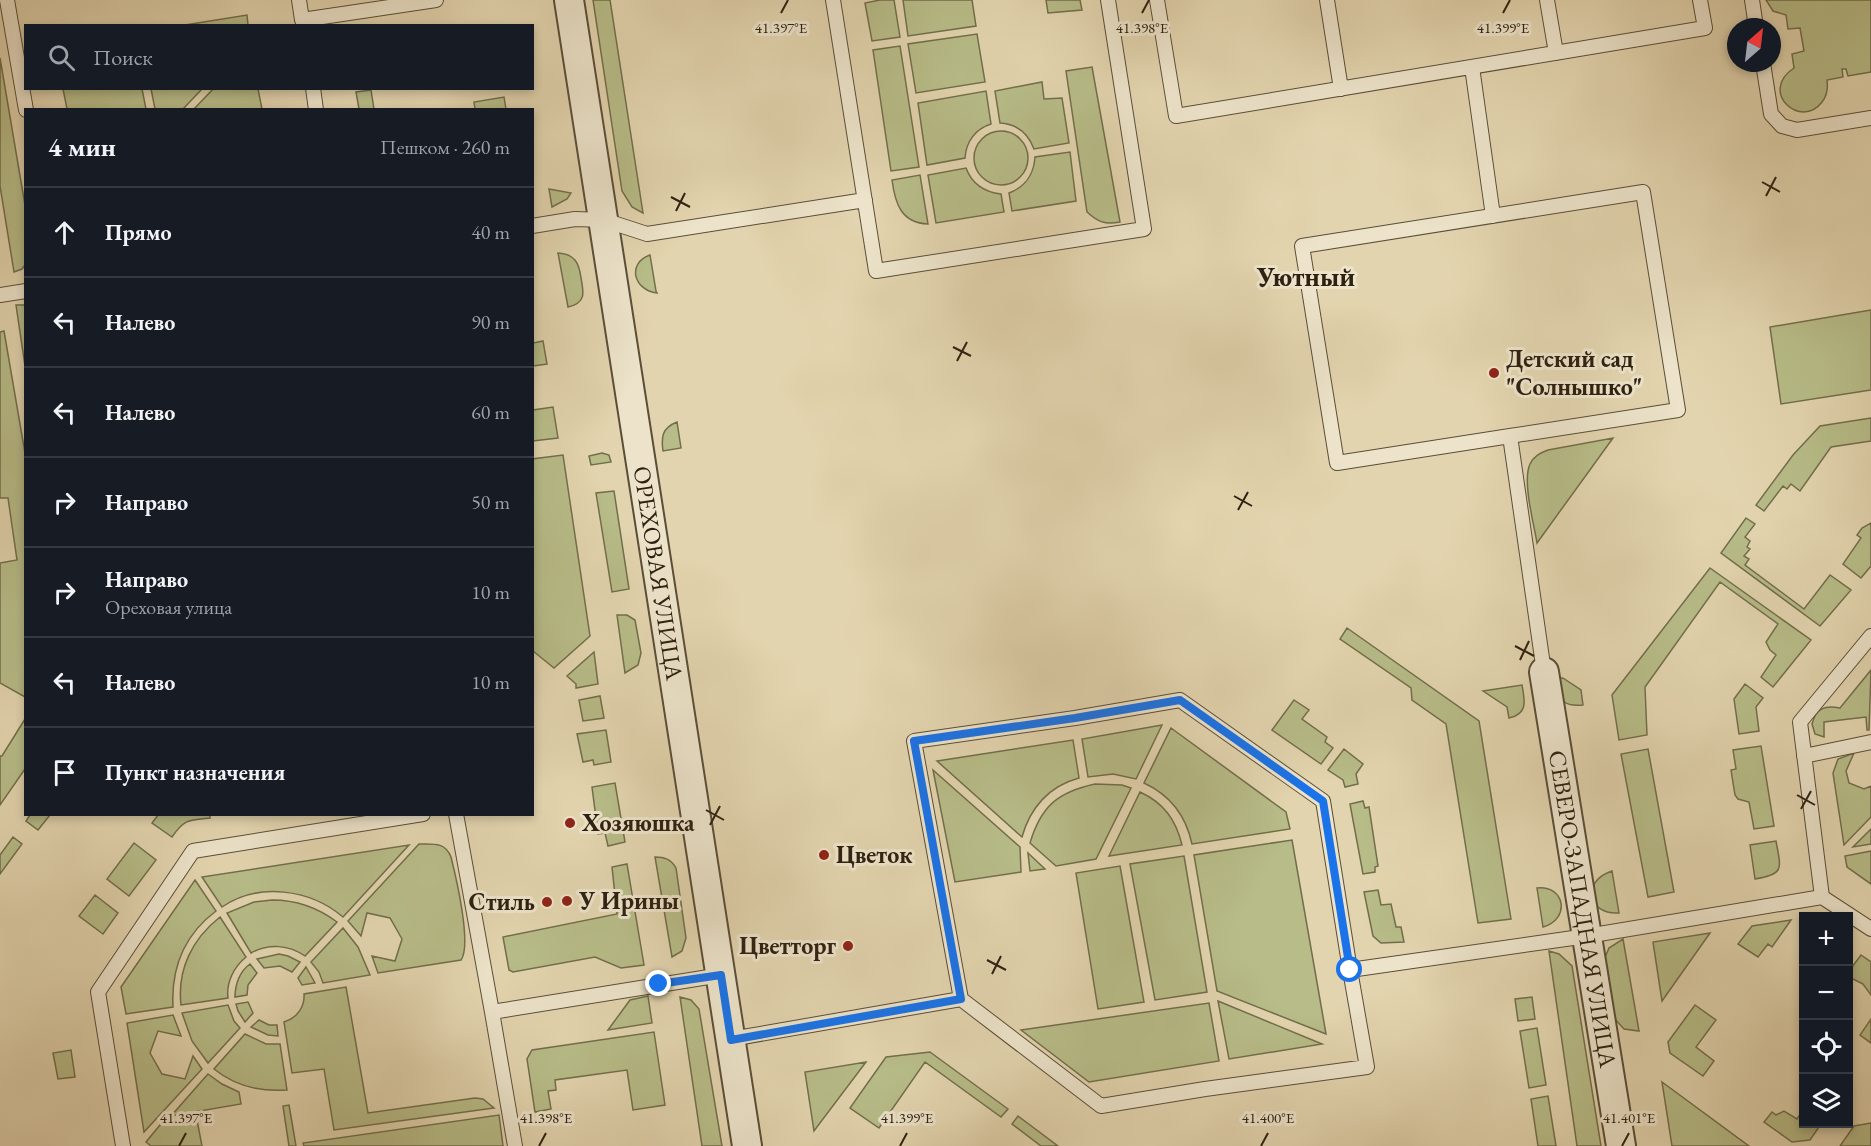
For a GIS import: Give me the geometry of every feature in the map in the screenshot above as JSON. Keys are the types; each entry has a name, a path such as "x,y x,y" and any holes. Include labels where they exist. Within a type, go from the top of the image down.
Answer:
{"street":[{"name":"ОРЕХОВАЯ УЛИЦА","path":"569,0 747,1146"},
{"name":"СЕВЕРО-ЗАПАДНАЯ УЛИЦА","path":"1544,672 1621,1146"}],"lane":[{"path":"12,0 7,0 26,108"},
{"path":"298,0 303,23 436,0"},
{"path":"833,0 876,271 1144,229 1108,0"},
{"path":"1158,0 1176,116 1705,28 1700,0"},
{"path":"1327,0 1341,89"},
{"path":"1547,0 1556,53"},
{"path":"1752,0 1755,18"},
{"path":"1472,67 1493,216"},
{"path":"1764,72 1771,114 1782,126 1797,130 1871,118"},
{"path":"313,90 316,108"},
{"path":"1643,192 1678,410 1510,436 1337,463 1302,246 1643,192"},
{"path":"534,226 575,219 603,220 647,234 865,200"},
{"path":"0,295 24,291"},
{"path":"1510,436 1544,672"},
{"path":"1822,897 1800,722 1871,636"},
{"path":"1180,700 1323,801 1367,1068 1205,1089 1101,1106 961,999 914,741 1180,700"},
{"path":"1804,756 1871,742"},
{"path":"123,1146 98,992 193,851 411,816"},
{"path":"456,816 515,1146"},
{"path":"1350,970 1587,936 1822,897 1871,929"},
{"path":"492,1012 721,975"},
{"path":"731,1040 961,999"}],"green space":[{"path":"593,0 610,0 643,213 632,207 622,191"},
{"path":"894,0 900,37 872,41 865,3"},
{"path":"903,0 972,0 976,26 908,36"},
{"path":"1046,0 1080,0 1082,10 1048,13"},
{"path":"1766,0 1871,0 1871,72 1848,76 1846,69 1842,69 1843,77 1827,80 1825,97 1813,110 1804,112 1794,110 1782,97 1780,87 1784,78 1794,68 1792,54 1804,51 1800,28 1788,29 1786,15 1773,11"},
{"path":"247,15 248,24 191,24"},
{"path":"977,34 985,82 916,93 908,44"},
{"path":"900,46 919,167 891,171 873,50"},
{"path":"0,58 24,199 24,266 14,272 0,186"},
{"path":"1092,67 1120,222 1102,222 1087,212 1066,71"},
{"path":"1042,82 1044,99 1062,98 1069,143 1034,149 1029,138 1021,130 1012,125 1000,123 995,91"},
{"path":"63,90 142,90 146,108 67,108"},
{"path":"151,90 201,90 184,108 155,108"},
{"path":"212,90 258,90 262,108 195,108"},
{"path":"371,90 374,108 359,108 356,92"},
{"path":"986,91 991,124 980,129 972,137 965,158 927,165 918,103"},
{"path":"504,97 506,108 475,108 474,102"},
{"path":"996,131 1006,131 1020,139 1026,148 1028,158 1026,168 1020,177 1006,185 996,185 979,173 974,163 974,153 986,136"},
{"path":"1070,152 1076,201 1012,211 1009,193 1028,179 1035,157"},
{"path":"966,168 979,186 1001,194 1004,212 936,223 928,175"},
{"path":"920,175 928,224 919,223 906,216 898,204 893,188 892,180"},
{"path":"549,189 571,193 567,199 552,207"},
{"path":"558,253 568,255 575,260 583,288 581,300 568,307"},
{"path":"650,255 657,293 643,287 636,276 638,264"},
{"path":"16,305 24,305 24,359"},
{"path":"1871,310 1871,390 1781,404 1770,327"},
{"path":"4,331 24,447 24,696 0,683 0,563 17,560 8,498 0,498 0,332"},
{"path":"543,341 547,364 534,366 534,343"},
{"path":"553,407 558,438 534,441 534,410"},
{"path":"1871,418 1871,441 1831,447 1800,491 1791,484 1787,489 1783,486 1764,511 1756,505 1793,455 1820,426"},
{"path":"677,422 681,448 663,451 662,441 665,430"},
{"path":"1613,438 1537,543 1527,481 1532,461 1548,450"},
{"path":"602,453 609,455 611,462 591,465 589,456"},
{"path":"563,455 590,636 554,668 534,652 534,459"},
{"path":"614,491 629,589 612,592 596,493"},
{"path":"1746,518 1755,524 1745,537 1750,541 1747,547 1750,549 1744,556 1749,559 1745,565 1804,609 1830,575 1851,590 1820,626 1721,553"},
{"path":"1871,523 1871,566 1861,578 1843,564 1861,538 1857,535 1862,528"},
{"path":"1710,568 1811,640 1773,687 1761,677 1776,655 1766,642 1778,624 1720,582 1645,687 1647,735 1619,740 1612,695"},
{"path":"617,615 627,615 635,620 641,653 638,665 625,673"},
{"path":"1347,628 1479,721 1511,919 1478,923 1446,724 1412,700 1411,688 1340,639"},
{"path":"594,652 598,684 576,688 576,684 567,676"},
{"path":"1871,670 1869,730 1867,730 1866,717 1824,722 1824,737 1815,734 1812,724 1816,714 1830,707 1840,708"},
{"path":"1563,678 1581,690 1583,705 1570,705 1562,700 1554,679"},
{"path":"1745,684 1763,698 1756,707 1759,731 1739,734 1734,699"},
{"path":"1522,685 1524,706 1519,713 1509,718 1507,707 1483,691"},
{"path":"600,696 604,718 583,721 579,700"},
{"path":"1294,700 1309,710 1302,719 1327,737 1325,742 1333,748 1321,764 1272,730"},
{"path":"24,721 24,770 0,805 0,756"},
{"path":"1162,725 1136,779 1113,774 1088,777 1082,739"},
{"path":"1171,728 1286,812 1290,829 1192,844 1186,824 1176,807 1162,794 1144,783"},
{"path":"606,730 611,762 594,765 593,760 583,762 577,734"},
{"path":"1073,740 1079,778 1059,787 1042,800 1030,817 1022,837 937,761"},
{"path":"1761,746 1774,826 1754,829 1749,802 1738,799 1735,795 1731,770 1736,769 1733,750"},
{"path":"1344,749 1363,764 1356,774 1358,784 1345,787 1343,780 1328,770"},
{"path":"1648,749 1674,892 1648,897 1621,754"},
{"path":"1854,753 1846,771 1849,783 1864,789 1871,786 1871,817 1844,845 1833,773 1838,759"},
{"path":"933,770 1020,847 1021,872 955,882"},
{"path":"615,783 625,842 608,846 605,833 598,834 592,787"},
{"path":"1095,784 1122,785 1131,788 1096,859 1056,866 1030,843 1034,830 1046,810 1061,796"},
{"path":"1140,792 1156,801 1168,813 1182,845 1109,856"},
{"path":"1363,801 1365,808 1369,807 1378,866 1375,867 1375,872 1363,874 1350,804"},
{"path":"29,816 49,816 38,830 26,821"},
{"path":"157,816 210,816 210,818 197,819 184,824 172,837 152,823"},
{"path":"1871,829 1871,844 1853,847"},
{"path":"13,837 22,844 0,874 0,855"},
{"path":"1292,840 1326,1034 1217,991 1194,855"},
{"path":"1776,841 1779,869 1772,875 1755,879 1750,845"},
{"path":"134,843 156,860 129,896 107,879"},
{"path":"419,844 442,846 449,852 462,910 464,952 461,960 378,973 372,956 395,961 402,939 390,918 367,913 361,936 348,921"},
{"path":"409,845 343,917 315,900 284,892 251,894 222,907 202,877"},
{"path":"1871,851 1871,884 1847,867 1845,856"},
{"path":"1028,853 1045,869 1030,871"},
{"path":"1184,856 1207,992 1155,1000 1130,864"},
{"path":"655,857 667,859 676,868 686,938 682,951 672,957"},
{"path":"627,864 644,965 621,968 595,957 513,972 509,970 503,937 617,914 612,867"},
{"path":"1120,866 1144,1002 1098,1009 1076,873"},
{"path":"1612,871 1619,913 1600,909 1592,896 1592,889 1596,882"},
{"path":"195,880 216,911 196,931 182,953 174,979 173,1007 126,1014 121,987"},
{"path":"1537,888 1546,888 1554,892 1561,903 1558,917 1543,927"},
{"path":"1378,890 1381,905 1391,904 1396,927 1401,927 1404,942 1381,943 1373,936 1364,892"},
{"path":"95,895 118,913 103,934 79,916"},
{"path":"272,900 306,905 337,922 305,956 292,949 279,947 265,948 251,953 227,913 254,902"},
{"path":"220,917 246,957 232,975 228,986 228,998 181,1005 181,980 188,956 202,935"},
{"path":"1791,920 1772,947 1768,944 1758,957 1738,944 1752,926"},
{"path":"343,928 358,947 370,975 323,983 319,972 311,962"},
{"path":"1710,933 1662,1001 1653,942"},
{"path":"1623,939 1639,1031 1624,1029 1613,1017 1603,962 1609,948"},
{"path":"1549,951 1559,954 1572,966 1601,1146 1577,1146"},
{"path":"279,954 300,962 292,972 280,966 264,968 257,959"},
{"path":"1861,955 1871,962 1871,995 1863,984 1853,979 1853,966"},
{"path":"250,964 257,973 248,985 247,995 235,997 239,978"},
{"path":"306,967 315,983 302,985 298,978"},
{"path":"346,987 368,1113 475,1098 483,1099 494,1108 334,1130 324,1069 292,1073 284,1022 293,1018 299,1011 304,994"},
{"path":"648,996 652,1023 608,1030 630,1000"},
{"path":"680,997 691,1000 699,1009 722,1146 702,1146"},
{"path":"1532,997 1535,1019 1518,1021 1515,999"},
{"path":"1218,1001 1322,1044 1229,1059"},
{"path":"248,1002 253,1013 245,1022 236,1004"},
{"path":"1209,1003 1219,1061 1089,1082 1021,1030"},
{"path":"228,1005 234,1021 240,1028 208,1063 192,1041 182,1013"},
{"path":"1695,1005 1716,1020 1696,1047 1714,1061 1703,1076 1670,1053 1668,1042"},
{"path":"173,1015 181,1036 158,1031 150,1053 162,1074 185,1079 193,1056 202,1069 144,1132 127,1023"},
{"path":"1871,1019 1871,1043 1860,1035"},
{"path":"259,1020 269,1025 277,1025 278,1036 268,1035 251,1027"},
{"path":"1537,1028 1546,1085 1529,1088 1520,1031"},
{"path":"654,1032 665,1105 633,1110 627,1070 555,1080 556,1090 548,1091 551,1109 535,1112 527,1059 532,1050"},
{"path":"245,1034 266,1044 280,1044 287,1090 248,1087 230,1080 214,1069"},
{"path":"71,1050 75,1077 58,1079 53,1053"},
{"path":"930,1052 1008,1109 1001,1117 925,1062 879,1128 850,1108 886,1057"},
{"path":"866,1062 814,1131 805,1072"},
{"path":"208,1074 239,1092 241,1104 171,1116"},
{"path":"1662,1082 1749,1146 1672,1146"},
{"path":"1548,1096 1556,1146 1538,1146 1531,1099"},
{"path":"289,1105 296,1146 289,1146 283,1106"},
{"path":"1784,1111 1797,1119 1799,1116 1799,1128 1818,1128 1810,1140 1792,1142 1764,1122 1772,1112 1776,1115"},
{"path":"499,1115 503,1146 304,1146 303,1143"},
{"path":"1018,1116 1058,1146 1041,1146 1012,1124"},
{"path":"197,1120 202,1146 151,1146 146,1142 160,1125"},
{"path":"1871,1123 1871,1146 1840,1146 1854,1126"}],"place":[{"name":"Детский сад \"Солнышко\"","path":"1494,373"},
{"name":"Хозяюшка","path":"570,823"},
{"name":"Цветок","path":"824,855"},
{"name":"У Ирины","path":"567,901"},
{"name":"Стиль","path":"547,902"},
{"name":"Цветторг","path":"848,946"}],"district":[{"name":"Уютный","path":"1306,277"}],"route":[{"path":"659,984 721,975 731,1040 961,999 914,741 1180,700 1323,801 1350,970"}]}
